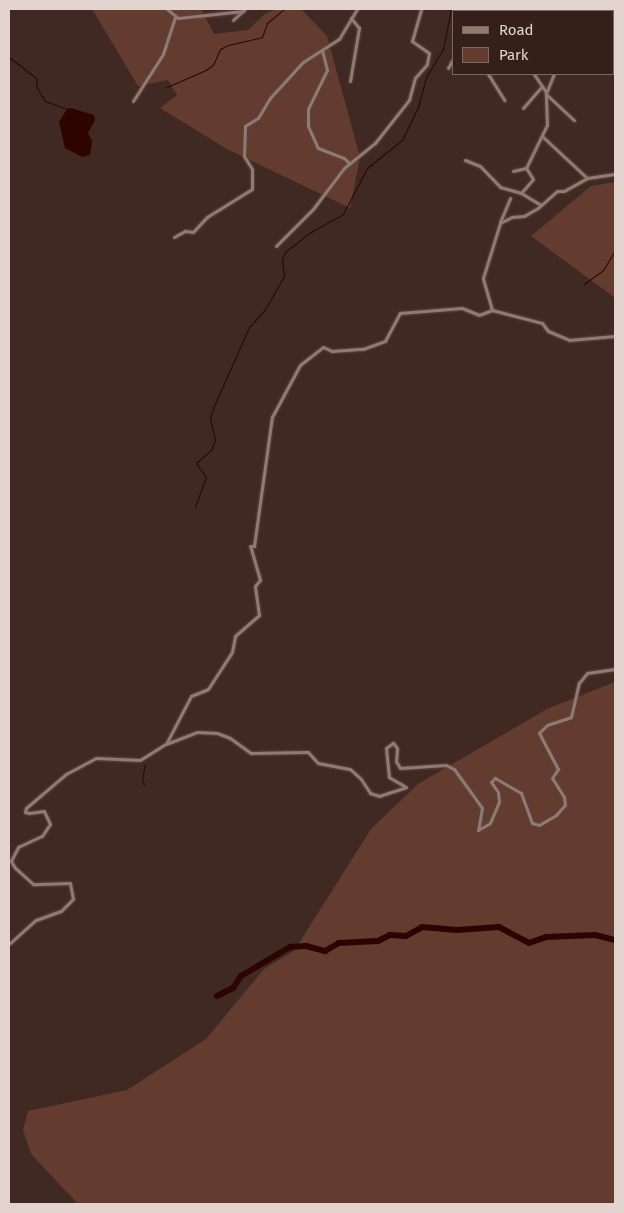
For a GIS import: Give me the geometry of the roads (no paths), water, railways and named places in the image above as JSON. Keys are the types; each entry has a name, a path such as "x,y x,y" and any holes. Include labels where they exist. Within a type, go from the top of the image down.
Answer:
{"street":[{"path":"167,9 175,16 199,18 244,10"},
{"path":"174,237 185,232 193,232 207,217 252,189 252,169 244,156 245,126 258,118 270,98 303,62 339,39 357,9"},
{"path":"276,246 313,209 336,176 375,143 409,100 415,78 427,64 427,48 412,41 421,9"},
{"path":"515,9 519,10"},
{"path":"233,20 244,10"},
{"path":"133,101 163,54 175,16"},
{"path":"350,81 359,28 351,18"},
{"path":"322,50 328,70 308,110 308,126 318,148 350,164"},
{"path":"448,68 452,61"},
{"path":"489,75 504,100"},
{"path":"535,75 547,93 574,120"},
{"path":"513,171 526,168 543,137 548,125 547,93 554,75"},
{"path":"523,108 542,86"},
{"path":"543,137 586,178"},
{"path":"465,160 480,166 500,187 521,193 541,205"},
{"path":"521,193 533,179 526,168"},
{"path":"500,223 512,217 524,216 557,191 564,191 586,178 615,174"},
{"path":"492,310 483,278 510,198"},
{"path":"166,744 191,696 208,689 232,652 235,636 259,615 256,586 260,580 250,546 254,546 272,417 300,365 323,347 332,351 363,349 385,341 400,313 462,308 479,315 492,310 542,322 548,331 569,340 615,336"},
{"path":"9,944 36,920 61,911 73,899 70,883 33,884 15,868 11,861 18,847 42,836 50,824 44,811 38,809 29,813 25,812 26,808 66,774 96,758 140,760 166,744 197,732 217,733 230,738 251,753 308,752 318,763 350,769 361,779 370,793 379,796 406,787 389,777 386,748 393,743 400,768 446,765 454,769 482,808 478,830 490,823 499,802 498,792 491,782 495,778 521,793 532,823 539,825 556,815 565,805 552,778 558,769 539,733 547,725 571,717 580,683 587,673 615,668"}],"waterway":[{"path":"167,87 213,65 220,49 228,45 262,37 267,23 284,9"},
{"path":"195,507 206,477 196,463 211,450 215,440 210,418 214,406 249,327 264,311 284,276 282,259 285,252 309,233 343,214 367,168 402,140 418,107 426,77 443,49 451,9"},
{"path":"9,57 37,79 36,86 45,101 67,109"},
{"path":"584,284 603,270 615,251"},
{"path":"144,785 142,779 145,764"},
{"path":"217,996 233,988 241,976 290,947 306,946 325,951 339,943 378,941 390,935 406,936 422,927 457,930 499,927 529,943 546,937 595,935 615,940"}]}
